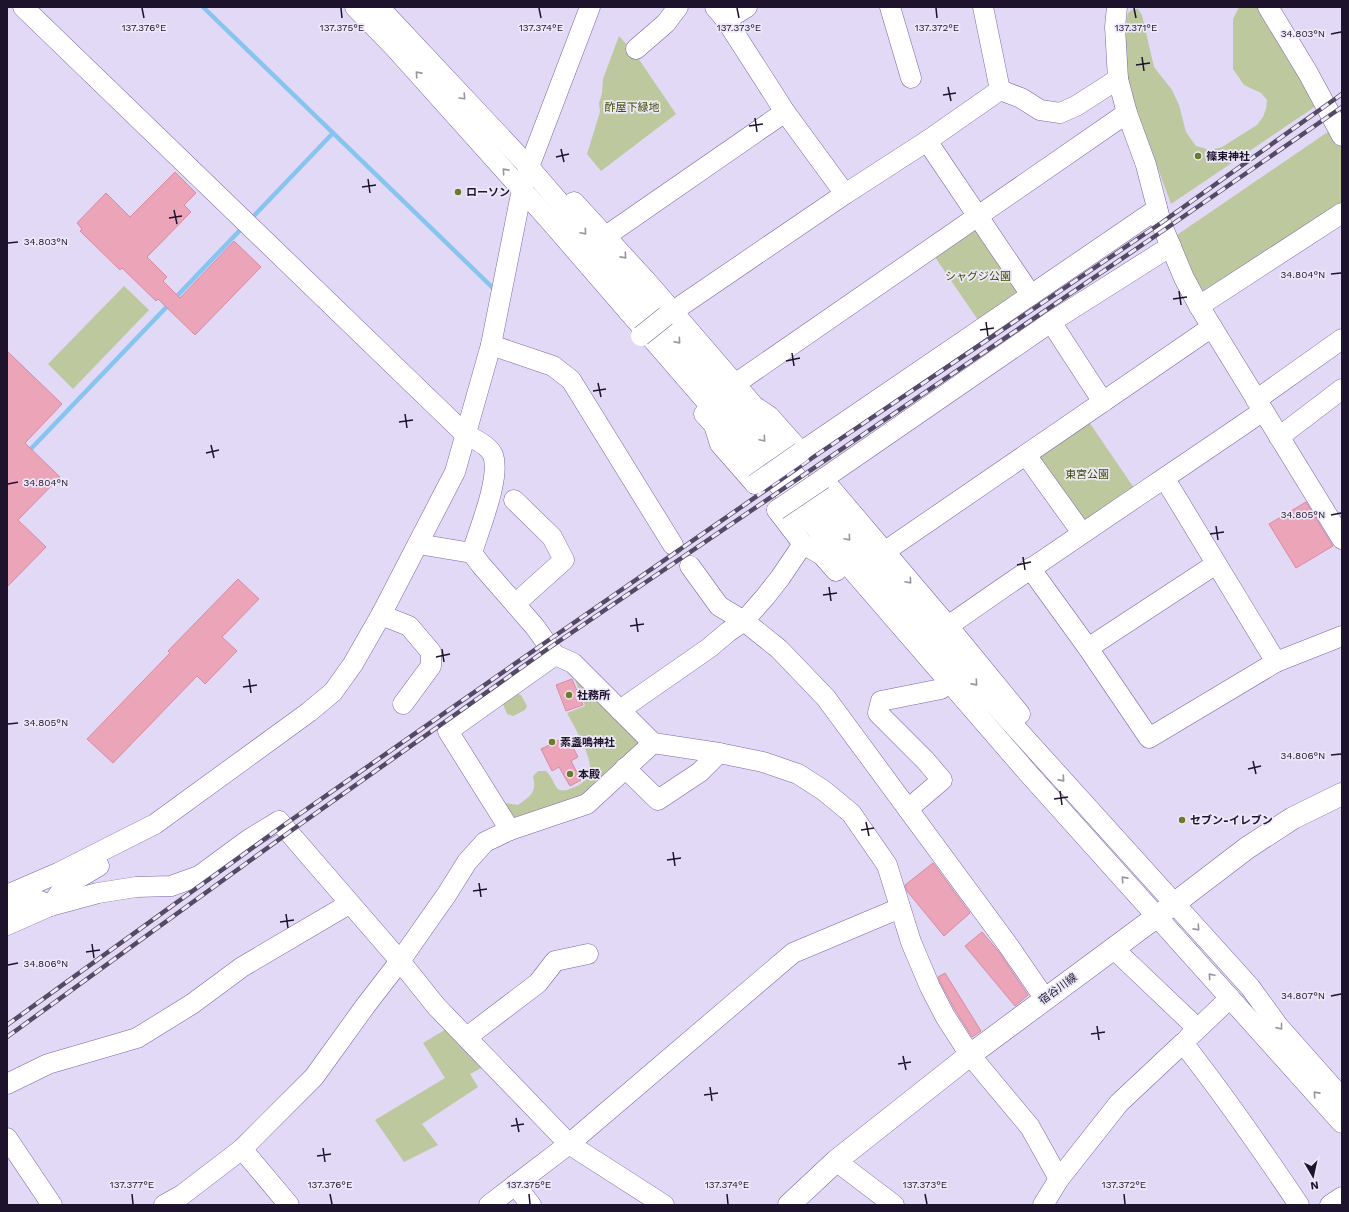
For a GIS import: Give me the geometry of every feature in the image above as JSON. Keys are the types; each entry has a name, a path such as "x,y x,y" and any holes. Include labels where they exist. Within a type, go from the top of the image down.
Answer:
{"main road":[{"name":"宿谷川線","path":"789,1205 836,1161 970,1055 1114,949 1247,848 1293,818 1342,794"}],"street":[{"path":"23,7 466,435 476,440 489,450 492,454 494,466 493,487 472,553"},
{"path":"355,7 395,48 528,196 1028,773 1158,916 1342,1123"},
{"path":"379,7 529,167 949,654 1250,986 1279,1027 1342,1098"},
{"path":"7,895 58,873 154,824 309,712 333,692 353,664 381,615 455,472 491,345 528,196 529,167 589,14 590,7"},
{"path":"636,49 666,23 678,7"},
{"path":"747,7 721,14 785,112 845,194"},
{"path":"890,7 911,78"},
{"path":"983,7 1000,90"},
{"path":"1117,7 1115,27 1118,79 1127,113 1146,165 1161,223 1184,278 1199,306 1342,539"},
{"path":"1268,7 1308,73 1342,136"},
{"path":"1000,90 1021,98 1040,110 1060,113 1076,106 1118,79"},
{"path":"639,338 669,313 845,194 928,141 1000,90"},
{"path":"606,236 785,112"},
{"path":"735,384 1127,113"},
{"path":"928,141 1031,295"},
{"path":"544,185 564,192 606,236 669,313 754,406 769,416 801,452"},
{"path":"528,196 540,224 714,425 720,444 755,484 1157,209"},
{"path":"1199,306 1342,213"},
{"path":"1028,773 978,735 941,689 822,555 803,544 777,510 1051,322 1171,246"},
{"path":"1051,322 1102,402"},
{"path":"884,552 1212,327"},
{"path":"948,626 1030,568 1165,479 1342,339"},
{"path":"491,345 553,366 571,380 673,545"},
{"path":"1279,437 1342,389"},
{"path":"1026,455 1082,533"},
{"path":"823,479 948,626 1020,714 1047,762"},
{"path":"1165,479 1276,662"},
{"path":"514,500 552,537 564,560 515,604"},
{"path":"418,544 472,553 480,565 535,627 555,655 573,664 653,743 719,753 763,762 798,774 823,790 851,813 887,865 911,942 930,987 945,1016 970,1055 1030,1127 1059,1179"},
{"path":"620,710 709,648 744,621 780,578 803,544"},
{"path":"1088,648 1216,564"},
{"path":"690,566 719,606 744,621 779,649 826,698 1008,945 1045,999"},
{"path":"1030,568 1088,648 1149,738 1276,662 1342,636"},
{"path":"381,615 409,626 431,652 431,666 403,704"},
{"path":"510,830 448,731 555,655"},
{"path":"908,809 942,780 925,760 878,713 881,701 941,689"},
{"path":"164,1205 182,1195 242,1149 314,1077 400,961 476,851 485,842 510,830 587,804 653,743"},
{"path":"625,768 658,800 700,772 719,753"},
{"path":"7,925 50,906 98,893 136,887 172,886 199,876 248,840 279,821 400,961 436,1006 569,1144 664,1205"},
{"path":"50,906 65,886 121,853 149,832 154,824"},
{"path":"7,910 40,901 50,906"},
{"path":"7,1084 48,1064 137,1038 192,1004 242,967 350,904"},
{"path":"489,1205 569,1144 793,953 900,908"},
{"path":"1114,949 1197,1028"},
{"path":"467,1037 538,983 556,961 588,954"},
{"path":"1043,1205 1059,1179 1119,1103 1230,998"},
{"path":"1183,1043 1233,1108 1299,1205"},
{"path":"7,1138 52,1205"},
{"path":"242,1149 289,1205"},
{"path":"836,1161 894,1205"},
{"path":"515,1185 531,1205"},
{"path":"1330,1205 1342,1197"}],"green space":[{"path":"1239,7 1262,7 1319,104 1171,204 1129,90 1124,72 1126,24 1128,13 1133,9 1138,9 1142,15 1154,67 1172,90 1179,105 1186,132 1196,146 1210,150 1222,147 1257,125 1263,117 1266,109 1267,100 1261,93 1244,85 1233,69 1233,19"},
{"name":"酢屋下緑地","path":"619,36 636,55 676,114 601,171 587,154 600,112 599,103 602,93 603,79"},
{"path":"1332,129 1342,144 1342,202 1205,295 1194,275 1177,235"},
{"name":"シャグジ公園","path":"976,228 1022,295 980,323 935,257"},
{"path":"124,286 149,310 73,389 48,364"},
{"name":"東宮公園","path":"1089,422 1136,491 1085,527 1037,458"},
{"path":"574,677 643,740 582,800 515,823 505,803 518,805 530,796 534,786 533,776 538,771 546,771 557,788 563,791 585,781 589,773 590,767 587,755 567,713 585,706"},
{"path":"516,693 521,695 527,706 525,710 513,716 507,714 503,704"},
{"path":"448,1028 483,1067 470,1074 478,1087 422,1124 438,1145 404,1162 375,1120 445,1078 423,1043"}],"building":[{"path":"175,172 196,193 184,205 191,212 147,257 167,277 163,281 180,298 234,241 261,267 195,335 158,299 156,301 122,268 120,270 80,231 82,229 77,223 106,193 130,217"},
{"path":"7,351 62,404 25,443 60,477 18,520 46,547 7,587"},
{"path":"1306,502 1333,546 1296,568 1269,524"},
{"path":"238,579 259,599 222,637 237,651 205,684 197,676 113,763 87,739 170,653 168,651"},
{"name":"社務所","path":"572,679 583,705 566,711 556,685"},
{"path":"567,736 578,757 571,761 581,780 570,786 559,767 552,771 541,749"},
{"path":"933,863 970,913 944,936 907,891 905,885"},
{"path":"982,932 999,952 1028,995 1015,1006 965,946"},
{"path":"945,973 981,1031 972,1037 940,982 938,977"}],"waterway":[{"path":"203,7 493,288"},
{"path":"250,220 333,133"},
{"path":"27,453 243,227"}],"railway":[{"path":"7,1025 284,825 546,642 815,456 1161,223 1342,94"},
{"path":"7,1037 288,833 549,648 1164,230 1342,107"}],"place":[{"name":"篠束神社","path":"1198,156"},
{"name":"ローソン","path":"458,192"},
{"name":"社務所","path":"569,695"},
{"name":"素盞鳴神社","path":"552,742"},
{"name":"本殿","path":"570,774"},
{"name":"セブン-イレブン","path":"1182,820"}]}
